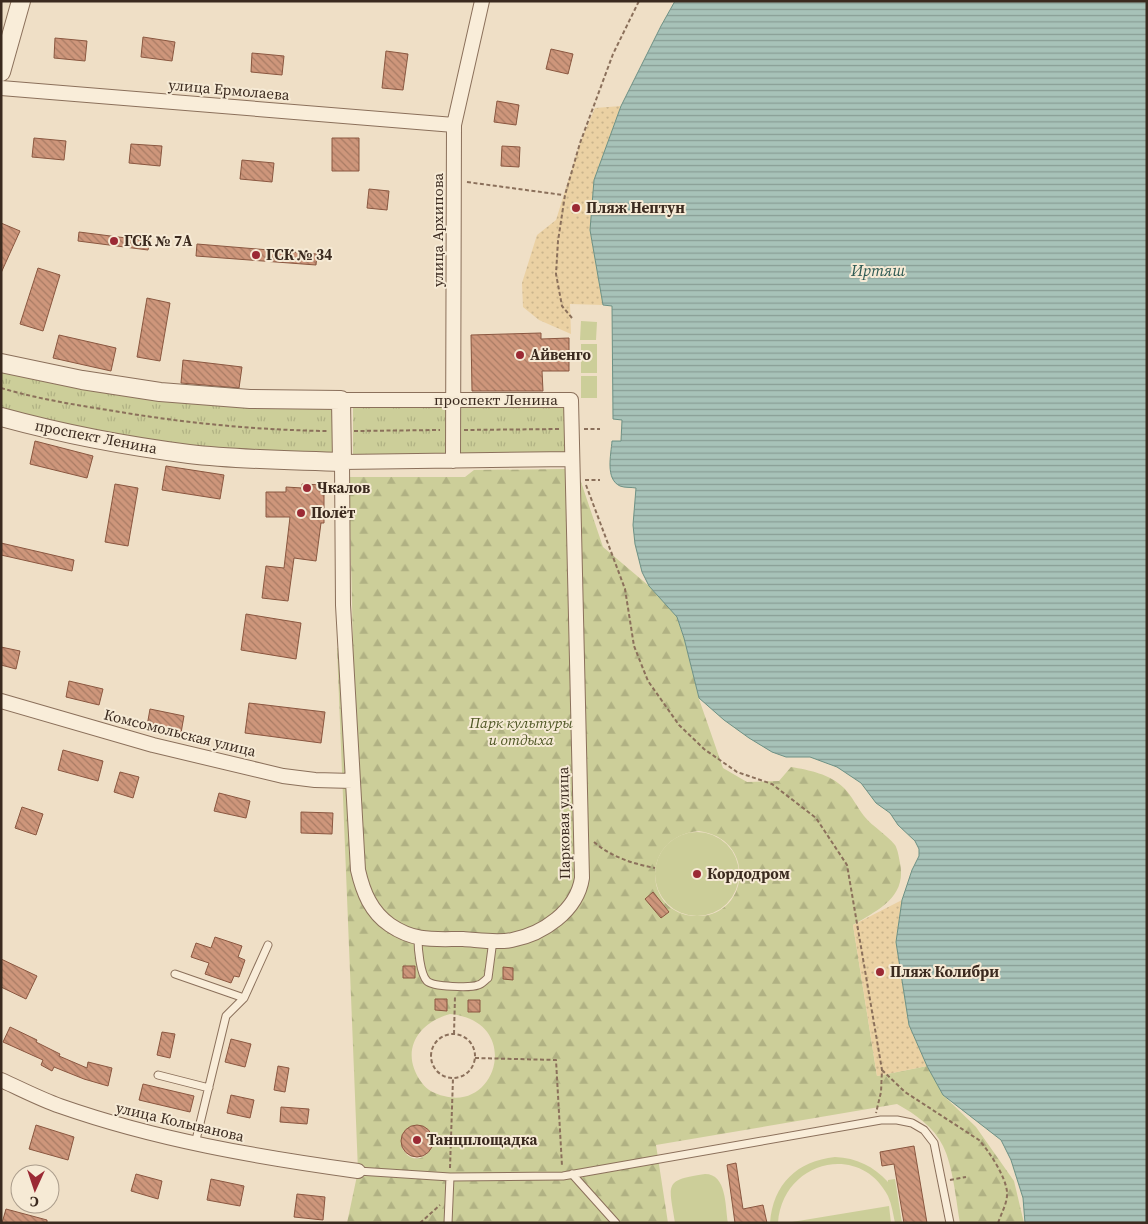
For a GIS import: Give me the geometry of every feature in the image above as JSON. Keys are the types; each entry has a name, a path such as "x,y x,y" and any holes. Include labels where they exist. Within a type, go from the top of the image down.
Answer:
{"street":[{"path":"1,72 21,1"},
{"name":"улица Архипова","path":"453,461 454,125 482,1"},
{"name":"улица Ермолаева","path":"1,88 454,125"},
{"name":"проспект Ленина","path":"1,363 82,380 160,392 250,399 571,400 572,459 342,462 245,459 190,454 78,436 1,417"},
{"path":"341,400 342,462"},
{"name":"Парковая улица","path":"342,462 343,605 358,870 362,887 369,903 378,915 389,924 418,939 511,940 544,929 563,914 580,890 582,878 572,459"},
{"name":"Комсомольская улица","path":"1,701 153,745 283,776 315,780 353,781"},
{"name":"улица Колыванова","path":"1,1080 58,1106 124,1126 195,1144 273,1160 358,1171"}],"lane":[{"path":"418,939 423,975 427,981 434,984 455,986 477,986 488,978 493,940"},
{"path":"195,1144 226,1016 244,998 268,945"},
{"path":"175,974 244,998"},
{"path":"158,1075 208,1088"},
{"path":"358,1171 450,1177 563,1176 872,1122 897,1120 912,1123 924,1130 934,1143 950,1223"},
{"path":"572,1174 616,1223"},
{"path":"448,1223 450,1177"}],"path":[{"path":"572,318 562,306 556,274 564,195 580,143 613,54 639,1"},
{"path":"454,180 564,195"},
{"path":"1,388 30,396 159,419 246,428 341,431 600,429"},
{"path":"600,480 584,480 625,589 634,646 648,681 679,725 704,749 737,772 772,784 816,818 847,865 882,1070 879,1107 872,1122"},
{"path":"581,830 600,847 634,864 655,868"},
{"path":"454,1034 455,986"},
{"path":"454,1034 467,1039 472,1044 475,1058 474,1064 466,1074 453,1078 440,1074 435,1069 431,1056 432,1050 440,1038 454,1034"},
{"path":"475,1058 556,1060 563,1176"},
{"path":"882,1070 904,1092 979,1140 988,1151 1003,1178 1007,1192 998,1223"},
{"path":"450,1177 453,1078"},
{"path":"942,1182 966,1177"},
{"path":"420,1223 449,1196"}],"green space":[{"path":"581,321 597,322 596,340 580,340"},
{"path":"581,344 597,344 597,373 581,373"},
{"path":"1,367 336,406 336,457 191,450 1,412"},
{"path":"581,376 597,376 597,398 581,398"},
{"path":"568,404 569,455 457,457 458,405"},
{"path":"353,406 450,406 450,457 353,457"},
{"name":"Парк культуры и отдыха","path":"566,469 580,479 603,547 649,586 677,617 699,699 723,768 747,782 779,781 791,767 826,776 838,783 850,794 871,824 895,845 899,856 901,875 895,894 880,908 853,925 877,1076 927,1066 943,1095 976,1127 1014,1181 1024,1223 960,1223 952,1173 943,1146 935,1133 923,1122 897,1104 656,1145 668,1223 347,1223 358,1171 337,648 353,646 349,477 465,477 474,470","holes":["699,831 718,837 731,848 738,862 740,877 736,892 727,905 714,913 696,916 678,912 666,903 658,890 655,875 658,860 666,846 679,836","450,1014 473,1020 487,1032 494,1047 494,1063 489,1078 478,1090 463,1097 437,1094 424,1085 415,1072 412,1060 415,1040 428,1024","417,1125 427,1129 433,1135 430,1150 418,1158 411,1157 404,1151 401,1142 403,1134"]},
{"name":"Кордодром","path":"689,832 705,832 721,839 732,850 739,866 736,890 727,904 721,909 705,916 689,916 673,909 662,898 655,882 655,866 662,850 673,839"},
{"path":"835,1157 850,1159 864,1164 876,1171 888,1182 888,1180 895,1179 902,1223 895,1223 888,1196 875,1179 860,1168 842,1164 824,1166 807,1173 793,1185 783,1202 778,1223 770,1223 776,1197 789,1177 809,1164 821,1159"},
{"path":"705,1174 712,1175 721,1185 724,1192 728,1223 675,1223 671,1200 672,1186 675,1182 682,1179"},
{"path":"889,1206 891,1223 786,1223"}],"sand":[{"name":"Пляж Нептун","path":"621,106 594,180 590,230 603,305 570,304 571,334 539,320 523,307 522,283 537,235 556,220 580,143 595,108"},
{"name":"Пляж Колибри","path":"902,900 896,942 909,1025 927,1066 877,1076 853,925"}],"water":[{"name":"Иртяш","path":"675,1 1147,1 1147,1223 1025,1223 1023,1198 1011,1160 1001,1140 943,1095 927,1066 909,1025 896,942 902,900 919,856 919,849 915,841 898,825 890,813 876,803 861,783 837,767 810,757 786,757 772,752 724,720 699,698 677,617 649,586 642,572 635,544 633,525 636,488 624,487 615,483 610,466 612,441 621,441 622,420 613,419 612,306 603,305 590,230 594,180 621,106"}],"building":[{"path":"143,37 175,42 172,61 141,57"},
{"path":"55,38 87,41 85,61 54,58"},
{"path":"551,49 573,54 568,74 546,69"},
{"path":"386,51 408,54 403,90 382,88"},
{"path":"252,53 284,56 282,75 251,72"},
{"path":"497,101 519,105 516,125 494,122"},
{"path":"34,138 66,141 64,160 32,157"},
{"path":"332,138 359,138 359,171 332,171"},
{"path":"131,144 162,146 160,166 129,163"},
{"path":"502,146 520,147 519,167 501,166"},
{"path":"242,160 274,163 272,182 240,179"},
{"path":"369,189 389,191 387,210 367,208"},
{"path":"1,223 20,231 1,273"},
{"name":"ГСК № 7А","path":"79,232 150,241 148,250 78,241"},
{"name":"ГСК № 34","path":"197,244 317,254 316,265 196,256"},
{"path":"38,268 60,275 43,331 20,324"},
{"path":"147,298 170,303 160,361 137,357"},
{"name":"Айвенго","path":"541,333 541,339 569,338 569,371 542,371 543,391 472,391 471,335"},
{"path":"59,335 116,348 111,371 53,358"},
{"path":"183,360 242,367 239,388 181,383"},
{"path":"35,441 93,456 87,478 30,464"},
{"path":"166,466 224,475 220,499 162,490"},
{"path":"115,484 138,488 128,546 105,542"},
{"path":"302,484 324,485 324,523 321,523 316,561 294,558 288,601 262,598 266,566 284,568 290,517 266,517 266,492 286,492 286,487 302,488"},
{"path":"1,543 74,560 72,571 1,555"},
{"path":"246,614 301,623 296,659 241,650"},
{"path":"1,647 20,651 16,669 1,665"},
{"path":"69,681 103,689 99,705 66,697"},
{"path":"249,703 325,712 321,743 245,733"},
{"path":"150,709 184,716 181,733 147,726"},
{"path":"63,750 103,761 98,781 58,770"},
{"path":"120,772 139,777 133,798 114,792"},
{"path":"219,793 250,801 246,818 214,811"},
{"path":"22,807 43,814 36,835 15,828"},
{"path":"301,812 333,813 332,834 301,833"},
{"path":"653,892 669,912 661,918 645,899"},
{"path":"215,937 242,946 238,957 245,960 239,977 234,976 231,983 205,974 209,963 191,957 196,943 211,948"},
{"path":"1,959 37,976 26,999 1,987"},
{"path":"403,966 415,966 415,978 403,978"},
{"path":"503,967 513,968 513,980 503,979"},
{"path":"435,999 447,999 447,1011 435,1010"},
{"path":"468,1000 480,1000 480,1012 468,1012"},
{"path":"10,1027 37,1040 36,1042 60,1054 59,1056 87,1068 88,1062 112,1068 108,1086 54,1067 52,1071 41,1065 43,1060 3,1042"},
{"path":"162,1032 175,1034 170,1058 157,1055"},
{"path":"231,1039 251,1044 245,1067 225,1062"},
{"path":"278,1066 289,1068 285,1092 274,1090"},
{"path":"143,1084 194,1096 190,1112 139,1100"},
{"path":"231,1095 254,1100 250,1118 227,1113"},
{"path":"281,1107 309,1109 307,1124 280,1122"},
{"path":"36,1125 74,1137 68,1160 29,1149"},
{"name":"Танцплощадка","path":"417,1125 429,1129 433,1141 429,1153 417,1157 405,1153 401,1141 405,1129"},
{"path":"914,1146 927,1223 904,1223 894,1164 882,1166 880,1152"},
{"path":"736,1163 743,1209 763,1205 767,1223 735,1223 727,1165"},
{"path":"136,1174 162,1181 158,1199 131,1191"},
{"path":"211,1179 244,1186 240,1206 207,1200"},
{"path":"297,1194 325,1197 323,1220 294,1217"},
{"path":"6,1209 10,1210 10,1214 25,1214 47,1220 47,1223 2,1223"}],"place":[{"name":"Пляж Нептун","path":"576,208"},
{"name":"ГСК № 7А","path":"114,241"},
{"name":"ГСК № 34","path":"256,255"},
{"name":"Айвенго","path":"520,355"},
{"name":"Чкалов","path":"307,488"},
{"name":"Полёт","path":"301,513"},
{"name":"Кордодром","path":"697,874"},
{"name":"Пляж Колибри","path":"880,972"},
{"name":"Танцплощадка","path":"417,1140"}]}
